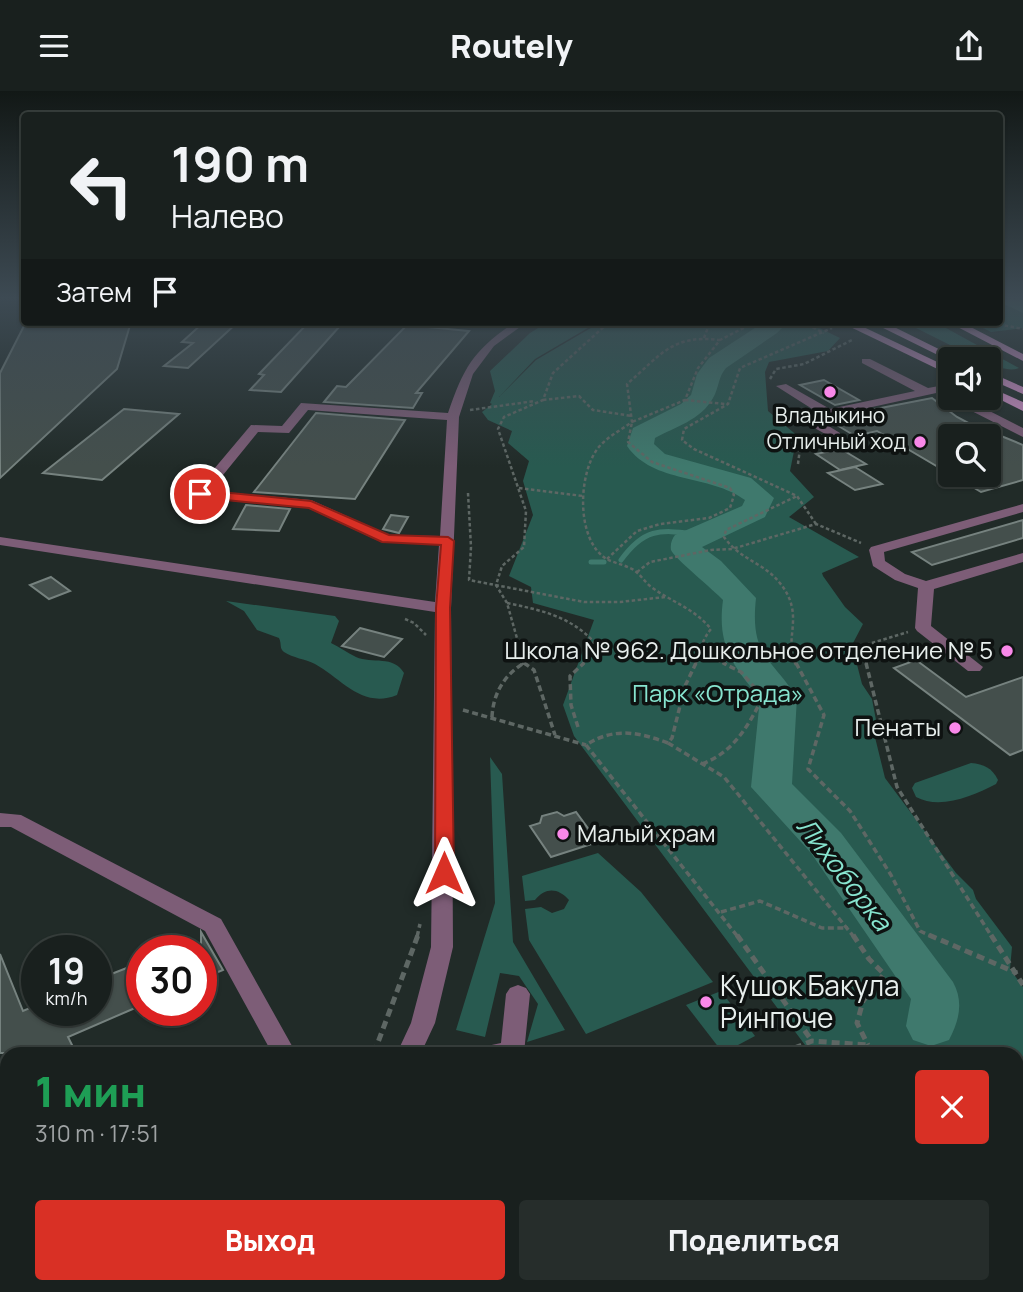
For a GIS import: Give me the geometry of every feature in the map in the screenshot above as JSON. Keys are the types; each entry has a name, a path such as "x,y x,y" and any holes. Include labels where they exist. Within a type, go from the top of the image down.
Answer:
{"main road":[{"path":"914,355 938,366"},
{"path":"1001,377 1023,382"},
{"path":"1001,380 1023,391"},
{"path":"1001,396 1023,407"}],"street":[{"path":"413,1047 423,1023 442,947 443,608 454,415 467,374 482,355"},
{"path":"866,361 938,390"},
{"path":"782,386 828,413"},
{"path":"836,436 806,418 938,390"},
{"path":"448,541 386,539 311,504 200,494 255,428 285,430 305,406 454,415"},
{"path":"977,410 1023,433"},
{"path":"1023,507 876,550 878,563 900,577 926,586 1023,557"},
{"path":"0,541 443,608"},
{"path":"926,586 923,628 974,667"},
{"path":"0,820 15,820 213,925 281,1047"},
{"path":"513,1047 518,994"}],"path":[{"path":"496,585 502,566 524,547 526,511 498,429 504,417 543,400 552,373 572,355"},
{"path":"607,560 638,531 660,524 709,518 730,508 734,495 730,488 652,461 628,442 632,416 627,384 661,355"},
{"path":"685,400 698,368 708,355"},
{"path":"771,355 740,368 727,404 684,429 682,440 694,449 797,496 816,524 876,550"},
{"path":"782,386 769,378 776,369 804,364 822,355"},
{"path":"454,415 579,396 593,410 632,416"},
{"path":"668,743 672,738 685,686 701,652 701,641 711,629 701,614 648,585 637,572 607,560 596,550 589,533 583,496 592,455 608,438 632,422 685,400 727,404"},
{"path":"798,464 800,448 836,436"},
{"path":"519,488 583,496"},
{"path":"797,496 726,530 724,537 732,549 779,581 794,612 791,655 824,715 808,769 850,811 891,875 920,931 1017,973"},
{"path":"637,572 650,562 732,549 816,524"},
{"path":"471,547 469,580 584,602 620,602 668,596"},
{"path":"496,585 508,603 524,663 534,670 555,736"},
{"path":"508,603 566,618 583,628 594,642 588,659 570,676 571,705 578,727"},
{"path":"414,623 430,640"},
{"path":"923,628 862,646 897,787 1023,985"},
{"path":"701,652 741,672 763,697 742,734 726,753 716,760 702,764"},
{"path":"492,717 492,704 506,680 513,669 524,663"},
{"path":"463,710 586,745 721,912 812,1041"},
{"path":"586,745 602,733 639,732 668,743 723,777 848,928 869,959 884,974 863,1001 856,1023 870,1047"},
{"path":"721,912 760,901 822,928 848,928"},
{"path":"375,1047 417,939 421,914"},
{"path":"797,1047 812,1041 868,1045"}],"green space":[{"name":"Парк «Отрада»","path":"507,355 542,355 535,359 499,397 536,360 544,355 806,355 769,362 765,372 768,411 800,438 790,471 814,497 789,517 859,557 822,573 845,607 863,624 852,645 862,684 872,699 876,720 873,729 885,778 956,873 973,890 976,899 1012,947 1010,969 1023,987 1023,1047 800,1047 805,1045 574,736 563,705 594,620 533,603 531,587 509,576 533,515 523,481 529,461 508,443 512,431 488,420 482,412 492,404 490,403 495,391 490,371"},
{"path":"1001,358 1019,368 1012,369 1001,368"},
{"path":"226,601 335,616 339,621 331,643 356,657 389,662 400,667 404,673 397,695 373,698 363,695 315,664 291,656 282,649 279,638 257,630 244,611"},
{"path":"490,757 502,774 513,942 565,1030 527,1042 538,1004 519,976 500,973 485,1037 456,1030 495,903"},
{"path":"971,763 990,770 998,780 996,784 967,797 946,802 925,801 916,797 912,788 915,783"},
{"path":"598,853 641,892 713,982 586,1034 529,940 525,909 541,907 552,913 564,909 569,900 561,893 548,891 535,900 525,901 522,876"},
{"path":"721,991 755,1036 734,1047 718,1047 686,1005"}],"building":[{"path":"9,355 121,355 117,369 0,478 0,373"},
{"path":"178,355 202,355 188,368 164,366"},
{"path":"277,355 314,355 281,392 250,390 264,375 259,374"},
{"path":"377,355 448,355 416,393 422,393 413,408 324,402 337,386 346,387"},
{"path":"824,380 859,400 835,405 800,385"},
{"path":"932,398 938,403 938,410 948,410 970,424 938,424 938,467 877,431 855,436 832,422 856,417 850,414"},
{"path":"124,409 179,414 102,480 43,473"},
{"path":"316,413 405,420 355,499 254,492"},
{"path":"1001,436 1023,445 1023,480 1001,486"},
{"path":"841,449 866,464 840,470 816,454"},
{"path":"855,467 882,484 855,490 828,473"},
{"path":"973,487 998,487 981,492"},
{"path":"246,505 290,509 279,531 233,529"},
{"path":"391,515 408,517 399,533 383,529"},
{"path":"1023,520 1023,538 932,565 912,552"},
{"path":"51,577 70,591 49,599 30,585"},
{"path":"360,628 402,639 384,657 342,646"},
{"path":"916,660 966,697 1023,677 1023,750 1010,755 894,668"},
{"name":"Малый храм","path":"557,812 564,816 576,812 598,842 551,857 530,826 540,823 542,816"},
{"path":"0,954 21,1006 21,1026 93,1026 68,1037 73,1047 0,1047"},
{"path":"217,960 223,970 217,972"},
{"path":"126,968 126,1012 112,1018 112,974"}],"waterway":[{"name":"Лихоборка","path":"729,355 709,374 702,397 697,403 682,414 642,434 640,446 655,460 741,484 760,498 755,511 686,541 687,551 710,568 740,598 738,629 744,653 779,697 771,787 826,843 936,996 931,1026"},
{"path":"621,560 638,541 654,533 698,534"},
{"path":"591,562 604,562"}],"place":[{"name":"Владыкино","path":"830,392"},
{"name":"Отличный ход","path":"920,442"},
{"name":"Школа № 962. Дошкольное отделение № 5","path":"1007,651"},
{"name":"Пенаты","path":"955,728"},
{"name":"Малый храм","path":"563,834"},
{"name":"Кушок Бакула Ринпоче","path":"706,1002"}],"route":[{"path":"200,494 311,504 386,539 448,541 443,608 444,873"}]}
